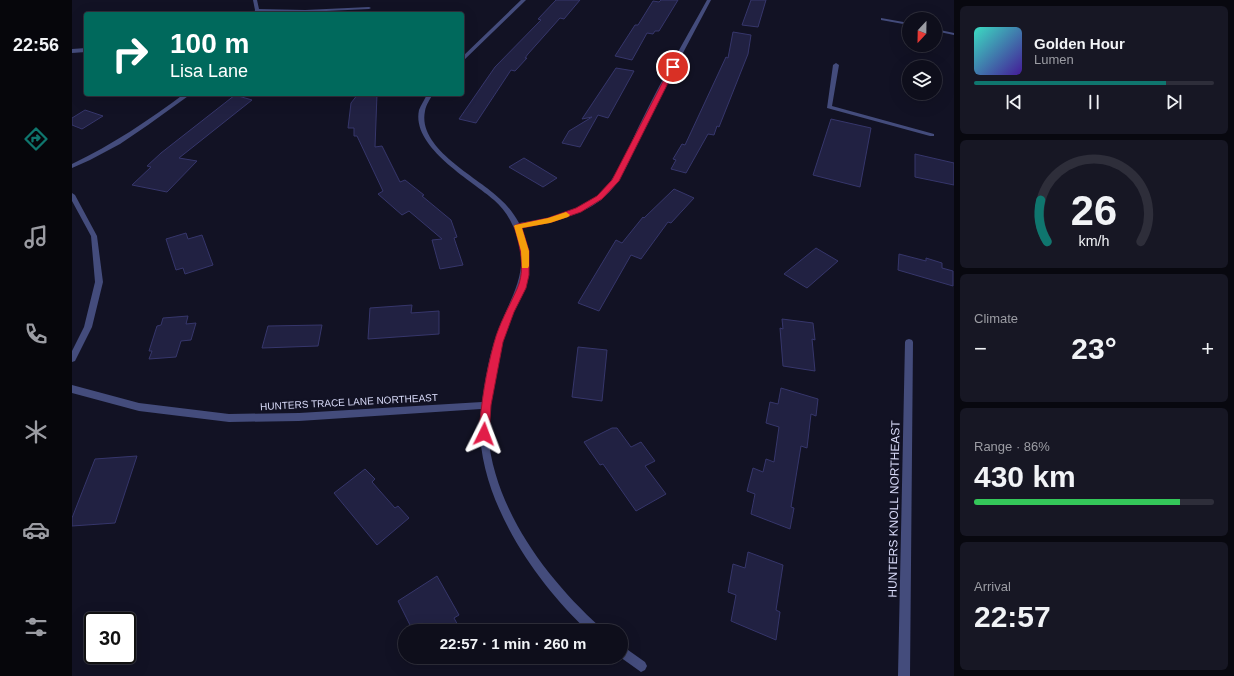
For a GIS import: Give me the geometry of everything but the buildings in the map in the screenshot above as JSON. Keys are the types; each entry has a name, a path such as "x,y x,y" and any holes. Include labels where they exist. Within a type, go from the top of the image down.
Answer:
{"street":[{"path":"255,0 256,12 369,8"},
{"path":"464,58 524,0"},
{"path":"518,226 550,220 578,210 599,197 615,181 709,0"},
{"path":"883,19 902,23"},
{"path":"942,31 954,34"},
{"path":"72,51 84,50"},
{"path":"836,66 830,107 932,135"},
{"path":"72,166 101,153 150,122 185,96"},
{"path":"429,96 422,109 422,120 424,131 430,142 443,157 497,199 509,212 518,226 525,251 525,275 522,288 509,312 498,342 486,405 484,434 490,465 500,497 517,535 539,569 566,602 589,624"},
{"path":"72,196 94,236 99,282 88,327 72,359"},
{"name":"HUNTERS KNOLL NORTHEAST","path":"904,676 909,342"},
{"name":"HUNTERS TRACE LANE NORTHEAST","path":"72,389 139,407 229,418 299,417 486,405"},
{"path":"628,656 641,666"}],"slow traffic":[{"path":"525,266 525,251 518,226 550,220 566,215"}],"route":[{"path":"484,434 486,405 498,342 509,312 522,288 525,275 525,251 518,226 550,220 578,210 599,197 615,181 673,67"}]}
